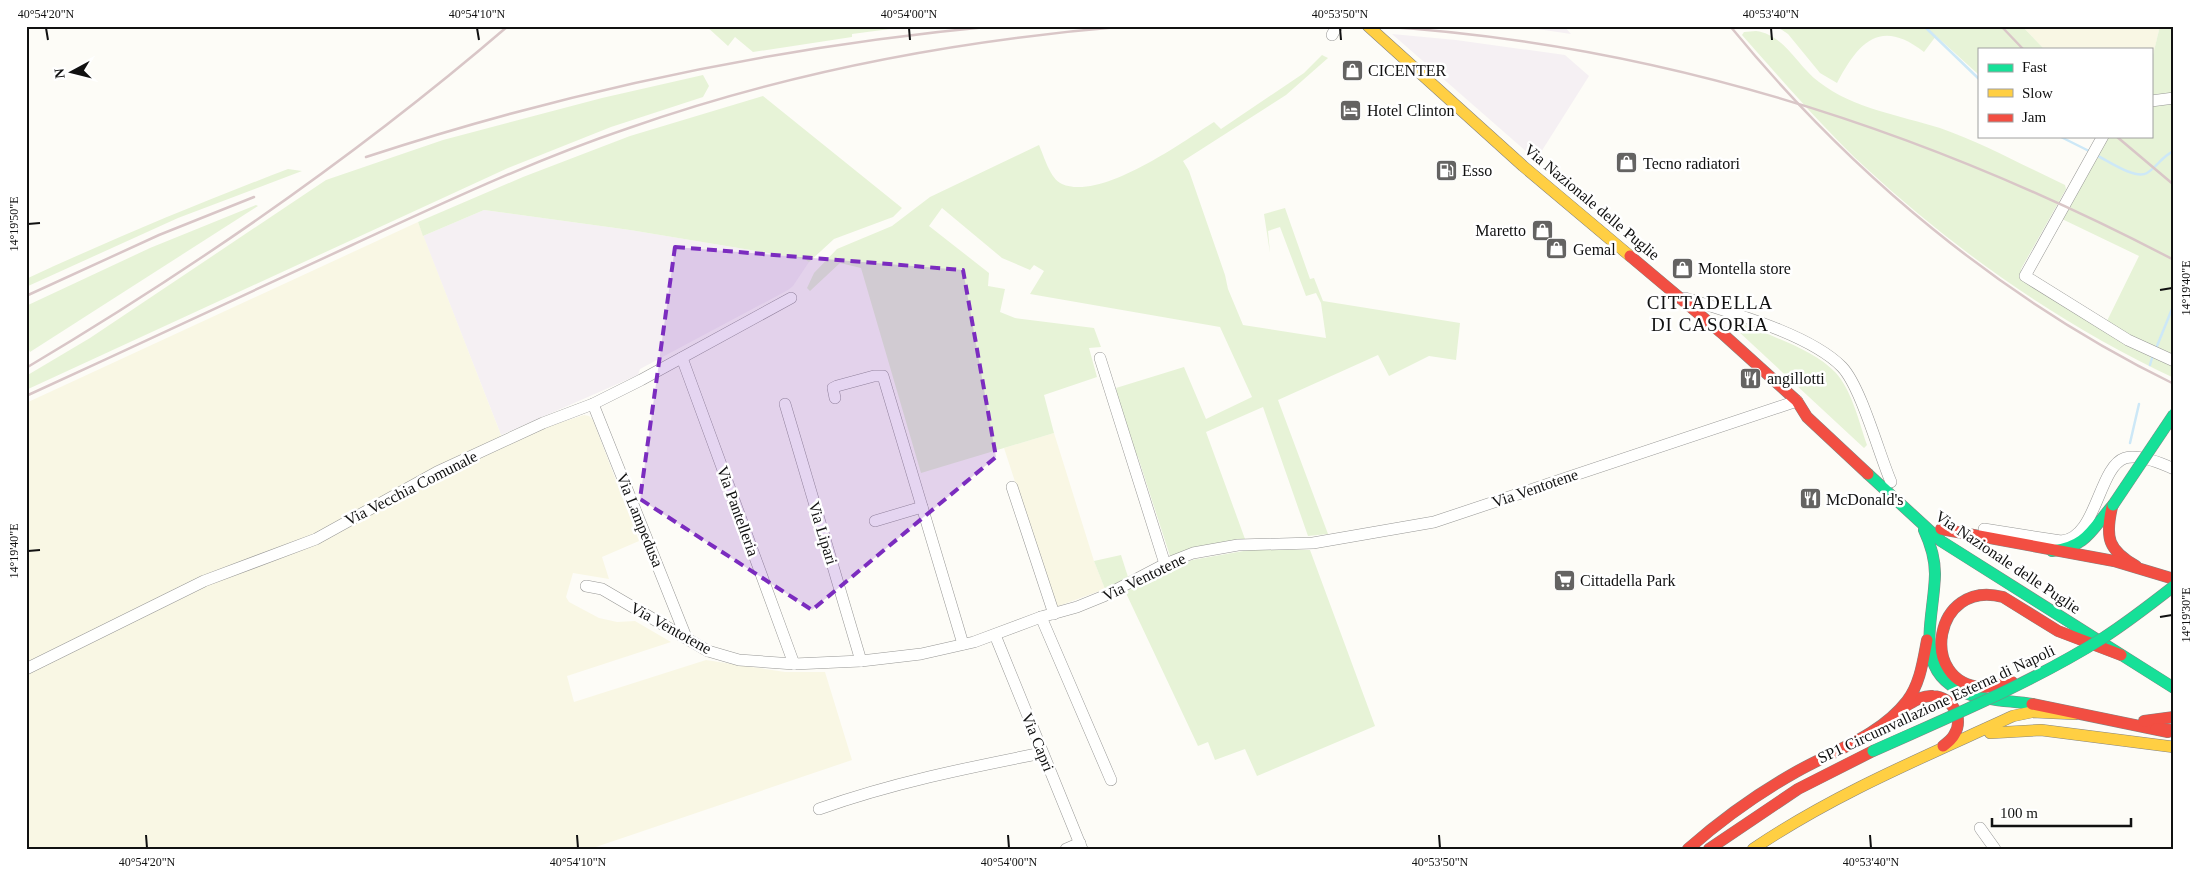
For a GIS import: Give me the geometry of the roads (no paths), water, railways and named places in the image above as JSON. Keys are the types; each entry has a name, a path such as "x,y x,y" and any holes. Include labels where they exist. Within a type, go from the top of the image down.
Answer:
{"main road":[{"name":"Via Nazionale delle Puglie","path":"1368,26 1523,166 1682,297 1797,401 1811,408 1942,529 2174,675"},
{"name":"Via Nazionale delle Puglie","path":"1797,401 1807,417 1833,448 1941,542 2174,688"},
{"path":"2052,551 2067,550 2082,543 2113,505 2174,414"},
{"path":"2113,505 2107,530 2110,543 2121,558 2136,566 2174,579"},
{"path":"1898,712 1916,685 1927,640 1935,563 1931,542 1917,520"},
{"path":"1942,529 2136,566"},
{"path":"2076,556 2174,593"},
{"name":"SP1 Circumvallazione Esterna di Napoli","path":"1709,849 1798,789 1873,751 2007,692 2058,666 2118,630 2174,586"},
{"path":"2058,666 1996,687 1970,686 1957,678 1944,661 1940,636 1948,614 1958,604 1973,597 1986,595 2000,596 2063,633 2121,655"},
{"path":"1927,640 1931,658 1941,675 1954,688 1963,692 2174,732"},
{"path":"2099,658 2123,642"},
{"name":"SP1 Circumvallazione Esterna di Napoli","path":"1989,714 2034,693"},
{"path":"1688,849 1743,804 1819,759 1878,729 1911,700 1925,695 1938,696 1950,702 1959,718 1957,732 1950,741 1933,745 1838,796 1784,827 1753,849"},
{"path":"1964,739 2022,714 2079,715"},
{"path":"2113,720 2152,721 2174,717"},
{"name":"SP1 Circumvallazione Esterna di Napoli","path":"1933,745 1970,722"},
{"path":"1933,745 2009,730 2041,730 2174,747"},
{"name":"SP1 Circumvallazione Esterna di Napoli","path":"1817,793 1858,772"},
{"path":"1730,849 1795,806"}],"street":[{"path":"2152,101 2174,98"},
{"path":"2102,138 2025,276 2128,340 2174,361"},
{"path":"1682,297 1746,317 1812,345 1842,367 1854,386 1891,482"},
{"name":"Via Vecchia Comunale","path":"26,669 204,581 316,539 437,472 543,423 593,404 791,298"},
{"path":"1724,335 1722,327 1724,320 1729,316 1746,317"},
{"name":"Via Pantelleria","path":"682,358 794,664"},
{"path":"1100,358 1165,564"},
{"path":"835,398 833,388 837,386 874,376 883,376 964,644"},
{"name":"Via Ventotene","path":"586,586 602,590 708,651 739,660 794,664 861,661 921,654 964,644 1104,596 1165,564 1192,553 1238,545 1313,543 1409,532 1434,522 1705,437 1797,401"},
{"name":"Via Lampedusa","path":"593,404 686,637"},
{"name":"Via Lipari","path":"785,404 861,661"},
{"path":"1942,529 1952,525 2061,541 2070,539 2081,530 2113,469 2121,460 2136,457 2174,469"},
{"path":"1012,487 1054,614"},
{"path":"875,521 922,507"},
{"path":"1041,617 1111,780"},
{"name":"Via Capri","path":"995,634 1081,846"},
{"path":"819,809 862,794 938,774 1042,753"},
{"path":"1980,828 1995,849"},
{"path":"1066,849 1081,846"}],"waterway":[{"path":"1924,26 1978,78"},
{"path":"2063,138 2089,151"},
{"path":"2096,155 2128,172 2142,174 2151,171 2174,151"},
{"path":"2157,346 2174,304"},
{"path":"2150,365 2152,358"},
{"path":"2130,443 2139,404"}],"railway":[{"path":"26,368 152,290 274,207 393,120 508,26"},
{"path":"366,157 520,111 677,74 836,45 996,26"},
{"path":"26,396 455,198 558,154 629,128 752,90 876,61 1002,40 1129,26"},
{"path":"1375,26 1480,36 1584,51 1686,73 1787,100 1886,133 1983,171 2079,213 2174,260"},
{"path":"1730,26 1777,81 1827,133 1878,182 1933,229 1990,273 2049,313 2110,350 2174,384"},
{"path":"2001,26 2022,48"},
{"path":"2118,138 2174,185"},
{"path":"26,296 159,235 254,197"}],"place":[{"name":"CICENTER","path":"1352,70"},
{"name":"Hotel Clinton","path":"1351,110"},
{"name":"Tecno radiatori","path":"1627,163"},
{"name":"Esso","path":"1446,170"},
{"name":"Maretto","path":"1542,230"},
{"name":"Gemal","path":"1557,249"},
{"name":"Montella store","path":"1682,268"},
{"name":"angillotti","path":"1751,378"},
{"name":"McDonald's","path":"1810,499"},
{"name":"Cittadella Park","path":"1564,580"}],"district":[{"name":"CITTADELLA DI CASORIA","path":"1710,313"}]}
